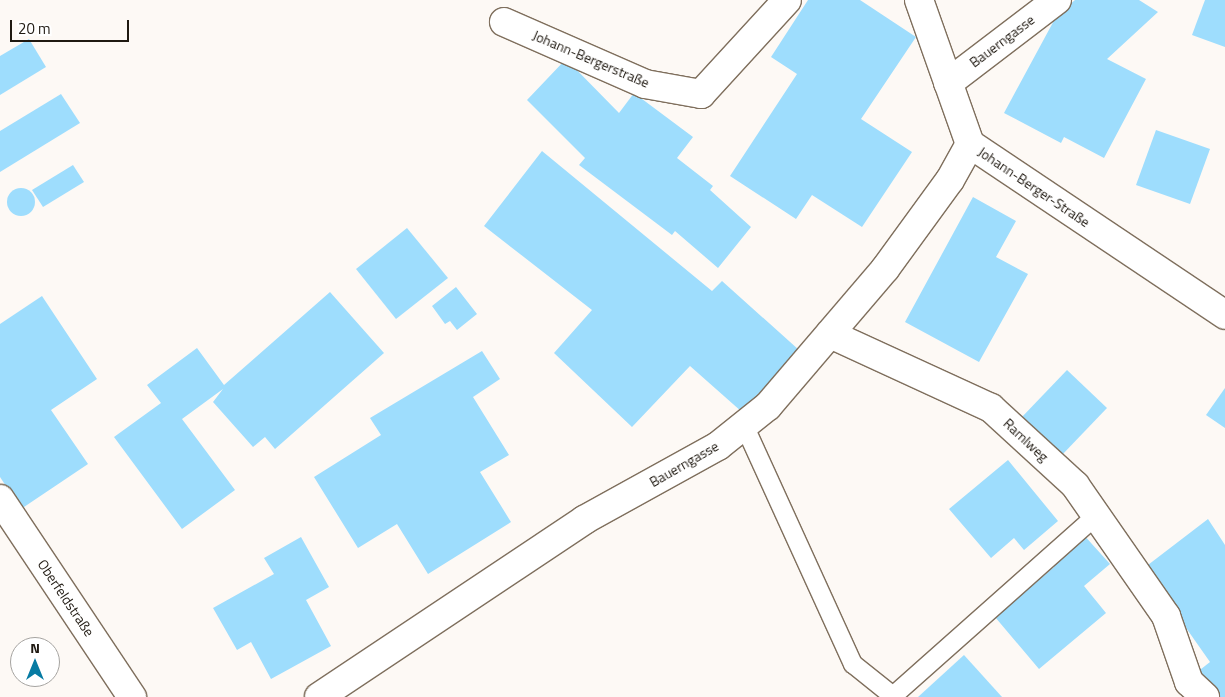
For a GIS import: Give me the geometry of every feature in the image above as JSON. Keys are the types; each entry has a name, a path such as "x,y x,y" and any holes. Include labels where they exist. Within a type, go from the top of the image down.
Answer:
{"street":[{"name":"Johann-Bergerstraße","path":"504,22 645,84 702,94 787,0"},
{"name":"Johann-Berger-Straße","path":"919,0 970,144 1224,309"},
{"name":"Bauerngasse","path":"948,83 1057,0"},
{"name":"Bauerngasse","path":"319,697 584,520 718,446 768,406 885,269 950,180 970,144"},
{"name":"Ramlweg","path":"830,334 991,408 1075,485 1166,616 1189,682 1205,697"},
{"name":"Oberfeldstraße","path":"0,499 132,697"}],"lane":[{"path":"744,425 853,664 893,696 1097,515"}],"building":[{"path":"808,0 860,0 916,37 861,119 912,152 862,227 812,195 796,219 730,176 797,74 771,57"},
{"path":"1075,0 1139,0 1158,12 1107,59 1146,79 1104,158 1064,137 1061,143 1004,113 1057,15"},
{"path":"1205,0 1225,0 1225,47 1192,35"},
{"path":"29,39 46,67 0,95 0,56"},
{"path":"566,59 619,113 634,93 693,137 677,158 713,186 710,190 751,227 718,268 675,231 672,235 579,165 585,158 527,100"},
{"path":"61,94 80,123 0,172 0,131"},
{"path":"1156,130 1210,149 1190,204 1136,185"},
{"path":"542,151 712,291 722,281 799,350 742,412 690,366 632,427 554,353 592,310 484,226"},
{"path":"73,165 84,182 43,207 32,190"},
{"path":"21,188 31,192 35,202 31,212 21,216 11,212 7,202 11,192"},
{"path":"973,197 1016,221 996,257 1028,274 979,362 905,322"},
{"path":"407,228 448,278 396,319 356,269"},
{"path":"456,287 477,314 457,330 450,321 445,324 432,306"},
{"path":"330,292 384,353 275,449 265,437 253,447 213,402 223,389 182,419 235,490 182,529 114,437 161,403 147,385 197,348 224,385"},
{"path":"42,296 97,379 51,410 88,464 21,509 0,477 0,324"},
{"path":"482,351 500,379 473,397 509,455 480,472 511,522 428,574 397,524 358,548 314,477 381,435 370,418"},
{"path":"1067,370 1107,408 1061,456 1021,418"},
{"path":"1225,388 1225,428 1206,415"},
{"path":"1008,460 1058,521 1024,550 1014,538 991,558 949,509"},
{"path":"1208,519 1225,545 1225,697 1217,697 1196,673 1210,662 1144,568"},
{"path":"1082,533 1110,564 1084,586 1106,613 1039,669 995,617 1054,567 1049,561"},
{"path":"301,537 329,587 306,600 331,646 271,679 251,642 237,650 213,608 274,574 264,558"},
{"path":"964,655 1002,697 918,697"}]}
